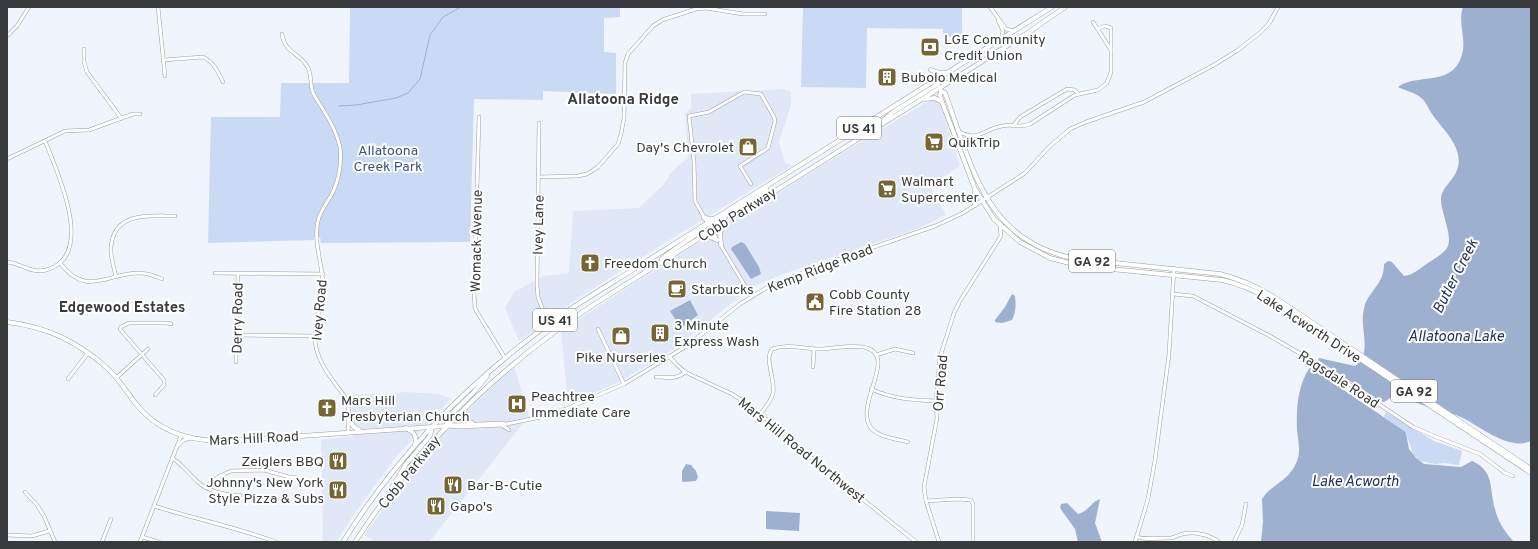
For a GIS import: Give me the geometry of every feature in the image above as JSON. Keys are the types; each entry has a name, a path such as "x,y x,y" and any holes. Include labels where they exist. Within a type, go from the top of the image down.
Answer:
{"main road":[{"name":"Cobb Parkway","path":"355,542 387,497 417,459 446,426 502,373 561,326 917,102 939,85 948,72 1052,7"},
{"name":"Cobb Parkway","path":"343,542 372,500 432,426 491,370 548,324 768,185 1026,34 1065,7"},
{"path":"931,70 938,73 948,72"},
{"name":"Lake Acworth Drive","path":"939,85 942,102 975,189 982,201 1000,225 1043,255 1069,264 1089,267 1174,274 1222,280 1240,284 1255,290 1331,337"},
{"name":"Lake Acworth Drive","path":"939,85 945,93 976,178 986,198 1000,216 1016,231 1033,243 1057,255 1085,260 1174,268 1220,274 1242,280 1261,289 1531,473"},
{"path":"876,128 881,121 893,112 939,85"},
{"path":"917,102 931,97 942,102"},
{"path":"712,230 718,222 764,191 768,185"},
{"path":"975,189 975,205"},
{"path":"704,218 714,219"},
{"path":"721,245 720,233 725,222"},
{"path":"656,265 677,247 702,231 707,223"},
{"path":"701,237 708,236 717,240"},
{"name":"Mars Hill Road","path":"7,322 31,326 54,333 72,341 108,369 149,418 162,428 180,436 218,441 446,426"},
{"path":"446,426 449,416 479,386 491,370"},
{"path":"465,408 465,419 472,424"},
{"path":"349,419 355,428 361,431"},
{"path":"387,497 404,467 430,436 432,426"},
{"path":"406,428 412,431 416,436 415,446"},
{"name":"Lake Acworth Drive","path":"1494,447 1531,469"}],"street":[{"path":"7,36 17,26 29,7"},
{"path":"158,7 165,76"},
{"path":"990,7 1007,30 1016,30"},
{"name":"Kemp Ridge Road","path":"670,356 706,331 751,296 771,285 935,226 963,213 1025,173 1049,147 1070,129 1144,102 1214,65 1238,50 1261,32 1270,22 1278,7"},
{"path":"538,177 578,176 587,174 598,167 618,144 622,134 624,118 625,63 628,54 653,26 662,20 696,9 706,8 743,14 765,14"},
{"path":"997,18 1003,31 1000,40"},
{"path":"1093,22 1111,50"},
{"path":"958,130 969,136 982,135 1002,126 1014,125 1022,127 1030,124 1078,94 1098,90 1107,83 1111,72 1111,28 1105,26 1098,30"},
{"name":"Ivey Road","path":"282,34 287,49 307,66 311,75 312,89 329,119 340,147 341,159 338,178 332,194 321,212 317,230 323,274 322,295 315,336 317,352 323,367 346,400 349,419 348,432"},
{"path":"84,50 84,62 87,72 121,118"},
{"path":"164,60 203,58 208,60 218,70 223,82"},
{"path":"1014,125 1020,117 1067,89 1075,90 1078,94"},
{"path":"751,184 740,166 768,148 775,122 774,117 761,94 744,92 710,112 689,116 694,158 696,201 704,218 751,296"},
{"path":"7,159 65,131 89,130 133,114 140,114"},
{"name":"Womack Avenue","path":"479,117 474,294 475,308 505,358"},
{"name":"Ivey Lane","path":"539,124 537,292 548,324"},
{"path":"964,147 966,139 969,136"},
{"path":"7,262 38,271 49,269 60,263 67,255 71,245 71,228 65,191 45,141"},
{"path":"116,277 111,246 116,230 121,225 133,218 143,216 175,216"},
{"path":"1000,225 1001,236 1011,234"},
{"name":"Orr Road","path":"939,542 926,500 924,482 935,430 940,357 954,313 960,300 1001,236"},
{"path":"60,263 69,274 88,282 98,282 139,272 162,279"},
{"path":"1135,542 1147,504 1154,467 1169,354 1174,268"},
{"path":"215,273 323,274"},
{"name":"Derry Road","path":"236,362 238,273"},
{"name":"Ragsdale Road","path":"1173,294 1193,296 1297,351 1413,427 1480,454 1504,473 1513,476"},
{"path":"155,395 162,389 165,382 120,329 129,323 172,324"},
{"path":"598,329 624,384"},
{"path":"237,335 315,336"},
{"path":"760,414 771,401 774,394 770,358 772,349 785,346 814,349 864,348 874,352 879,361 879,368 871,389 866,412 872,428 882,435 908,442"},
{"path":"116,378 148,349"},
{"path":"813,367 814,349"},
{"path":"876,354 895,349 914,353"},
{"path":"68,379 88,353"},
{"path":"446,426 461,427 502,425 553,413 624,384 670,356"},
{"name":"Mars Hill Road Northwest","path":"670,356 685,372 736,396 760,414 811,458 916,542"},
{"path":"656,378 681,376 685,372"},
{"path":"871,389 893,397 936,401"},
{"path":"446,426 509,423"},
{"path":"502,425 509,430"},
{"path":"140,542 180,436"},
{"path":"176,448 184,440 191,438"},
{"path":"172,458 182,464 198,483 205,487 234,496 240,495"},
{"path":"205,487 218,477 231,470 264,470 289,478 295,477"},
{"path":"25,492 37,505 44,516 49,531 55,542"},
{"path":"926,500 971,500 973,504 973,542"},
{"path":"1234,542 1242,525 1246,504"},
{"path":"154,506 182,515 238,529 276,542"},
{"path":"102,542 111,519"},
{"path":"7,535 32,536 49,531"},
{"path":"1136,536 1146,539 1171,538 1180,534 1190,533 1205,535 1219,542"},
{"path":"142,536 159,542"}],"shaded area":[{"path":"784,89 791,92 791,105 779,141 785,163 793,165 671,239 577,299 519,341 505,308 514,292 543,276 569,273 573,211 639,208 663,185 674,169 688,158 685,113 691,109 691,94"},
{"path":"932,99 940,102 960,166 930,186 946,215 917,229 783,274 751,288 671,351 619,382 568,404 561,331 822,165"},
{"path":"514,366 529,416 429,542 376,542 364,535 403,482 437,441"},
{"path":"408,392 439,394 451,399 395,458 357,510 336,542 323,542 321,440 353,436 351,395"}],"green space":[{"name":"Allatoona Creek Park","path":"322,7 620,7 620,17 604,18 604,52 616,53 616,94 543,91 543,100 474,99 470,242 321,243 320,237 314,237 314,240 208,243 211,117 280,117 281,83 349,83 350,8"},
{"path":"803,7 962,7 962,37 943,37 943,29 867,28 866,88 801,87"},
{"path":"1386,412 1434,441 1462,451 1459,465 1444,463 1436,464 1419,461 1413,454 1406,433 1384,417"}],"water":[{"name":"Allatoona Lake","path":"1463,7 1531,7 1531,441 1522,443 1514,443 1496,437 1459,416 1408,400 1395,397 1384,402 1380,401 1318,360 1319,358 1355,366 1360,361 1363,356 1365,342 1363,321 1364,306 1382,276 1384,264 1388,261 1392,262 1404,276 1408,275 1417,271 1438,257 1447,248 1449,237 1442,210 1441,198 1444,190 1457,170 1459,162 1456,147 1432,114 1424,100 1416,94 1398,87 1416,80 1435,78 1445,75 1453,70 1459,62 1463,50 1461,18"},
{"path":"741,242 745,244 759,267 761,274 751,279 731,249"},
{"path":"1012,294 1015,296 1016,305 1012,320 1002,323 995,322 995,320 1005,307"},
{"path":"690,300 698,315 681,328 670,311"},
{"name":"Lake Acworth","path":"1310,367 1404,431 1406,433 1409,449 1416,458 1424,464 1461,467 1472,461 1479,465 1488,475 1496,514 1500,523 1514,542 1261,542 1263,522 1262,499 1289,474 1297,461 1299,453 1297,422 1300,389"},
{"path":"686,464 691,465 696,471 698,477 696,481 682,481 682,471"},
{"path":"1100,499 1095,523 1102,542 1078,542 1075,529 1060,508 1061,504 1067,503 1078,514"},
{"path":"766,511 800,513 799,531 766,529"}],"waterway":[{"path":"338,106 356,105 396,98 408,93 420,79 430,35 443,17 461,7"},
{"name":"Butler Creek","path":"1374,410 1377,404"}],"place":[{"name":"LGE Community Credit Union","path":"930,47"},
{"name":"Bubolo Medical","path":"887,77"},
{"name":"QuikTrip","path":"934,142"},
{"name":"Day's Chevrolet","path":"748,147"},
{"name":"Walmart Supercenter","path":"887,189"},
{"name":"Freedom Church","path":"590,263"},
{"name":"Starbucks","path":"677,289"},
{"name":"Cobb County Fire Station 28","path":"815,302"},
{"name":"3 Minute Express Wash","path":"660,333"},
{"name":"Pike Nurseries","path":"621,336"},
{"name":"Peachtree Immediate Care","path":"517,404"},
{"name":"Mars Hill Presbyterian Church","path":"327,408"},
{"name":"Zeiglers BBQ","path":"338,461"},
{"name":"Bar-B-Cutie","path":"453,485"},
{"name":"Johnny's New York Style Pizza & Subs","path":"338,490"},
{"name":"Gapo's","path":"436,506"}],"district":[{"name":"Allatoona Ridge","path":"623,99"},
{"name":"Edgewood Estates","path":"122,307"}]}
